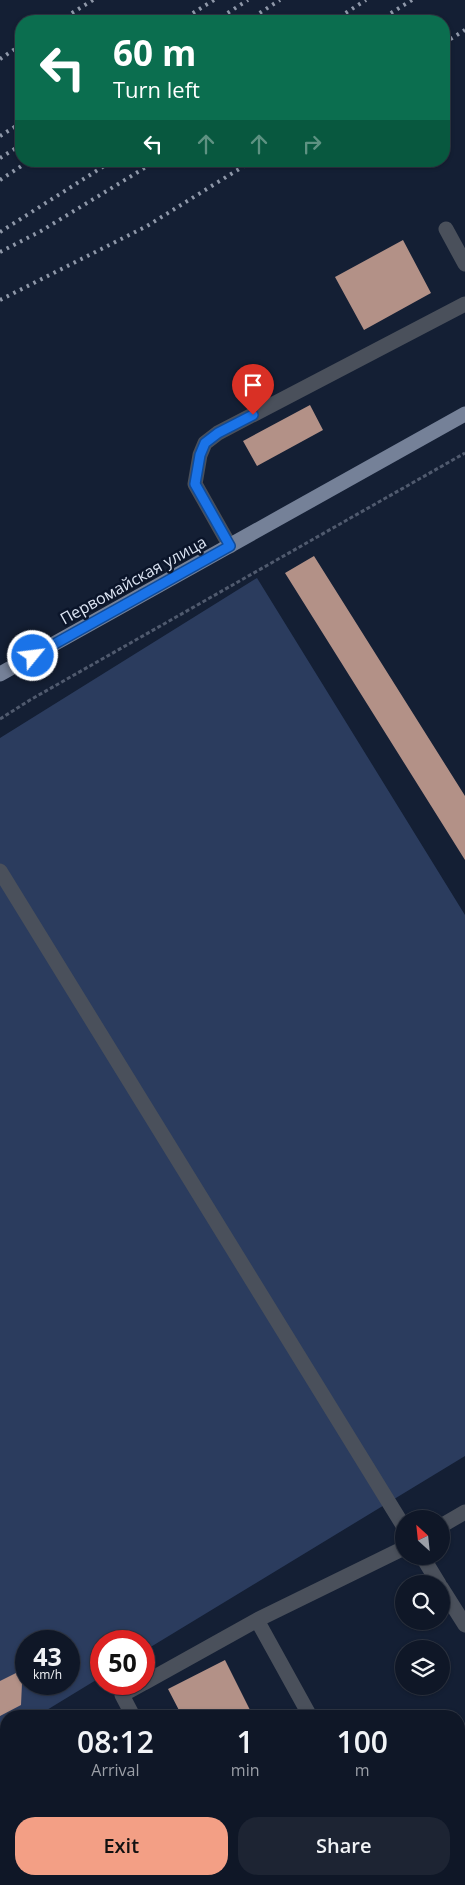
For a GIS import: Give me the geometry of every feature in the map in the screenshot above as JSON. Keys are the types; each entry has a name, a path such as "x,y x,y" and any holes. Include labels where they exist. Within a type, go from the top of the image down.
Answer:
{"main road":[{"name":"Первомайская улица","path":"0,674 465,414"}],"lane":[{"path":"446,229 465,264"},
{"path":"230,546 195,484 200,455 205,443 218,433 465,304"},
{"path":"0,872 395,1512"},
{"path":"450,1521 465,1512"},
{"path":"155,1676 258,1620 395,1552"},
{"path":"450,1601 465,1625"},
{"path":"258,1620 307,1710"},
{"path":"122,1695 130,1710"}],"path":[{"path":"0,719 30,700 465,453"}],"shaded area":[{"path":"257,578 465,915 465,1456 155,1644 155,1630 90,1630 90,1684 80,1690 80,1630 15,1630 15,1695 71,1695 47,1710 0,1710 0,738"}],"building":[{"path":"403,240 431,293 364,330 335,277"},
{"path":"310,405 323,430 257,466 243,441"},
{"path":"314,556 465,796 465,860 285,573"},
{"path":"225,1660 250,1710 179,1710 168,1689"},
{"path":"15,1674 15,1695 21,1695 21,1705 11,1710 0,1710 0,1681"}],"railway":[{"path":"69,15 93,0"},
{"path":"190,15 214,0"},
{"path":"224,15 248,0"},
{"path":"256,15 280,0"},
{"path":"342,15 366,0"},
{"path":"388,15 412,0"},
{"path":"450,39 465,30"},
{"path":"0,59 15,49"},
{"path":"0,136 15,127"},
{"path":"0,158 15,149"},
{"path":"0,180 20,167"},
{"path":"0,232 103,167"},
{"path":"0,252 41,231 146,167"},
{"path":"0,300 147,226 242,167"}],"route":[{"path":"33,656 230,546 195,484 200,455 205,443 218,433 253,415"}]}
